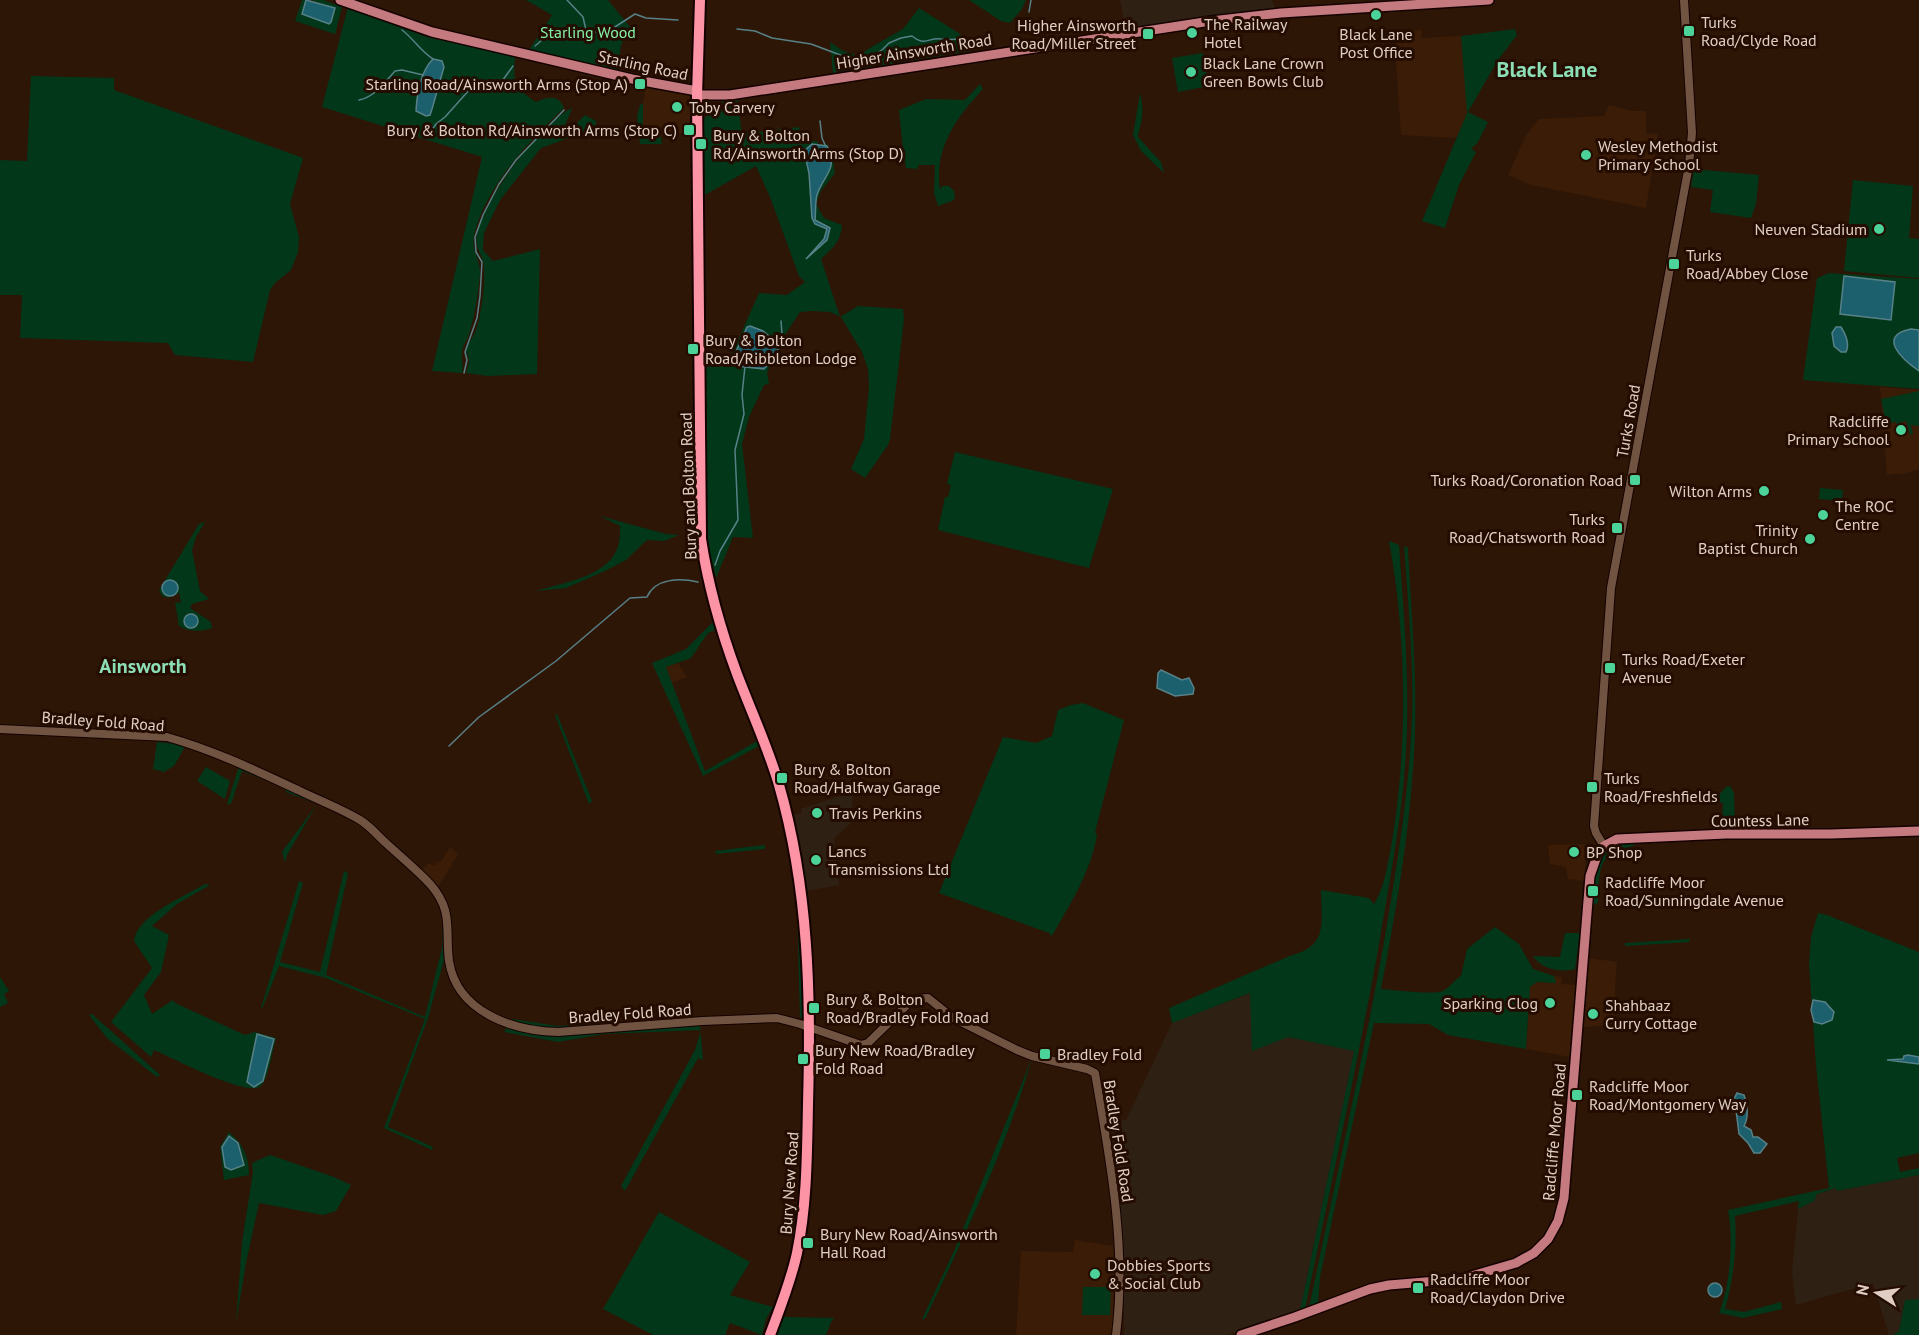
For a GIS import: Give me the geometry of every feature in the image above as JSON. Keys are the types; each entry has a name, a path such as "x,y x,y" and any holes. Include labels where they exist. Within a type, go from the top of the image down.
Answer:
{"highway":[{"name":"Bury and Bolton Road","path":"700,0 697,93 701,539 706,568 723,631 774,771 791,832 807,948 810,1028"},
{"name":"Bury New Road","path":"770,1335 787,1290 802,1227 806,1188 810,1028"}],"main road":[{"name":"Starling Road","path":"339,0 432,32 697,93"},
{"name":"Higher Ainsworth Road","path":"697,93 730,95 1198,22 1281,13 1489,0"},
{"name":"Countess Lane","path":"1604,846 1617,839 1641,837 1919,831"},
{"name":"Radcliffe Moor Road","path":"1241,1335 1302,1315 1361,1291 1379,1287 1445,1282 1506,1267 1534,1253 1554,1230 1564,1198 1590,876 1594,860 1604,846"}],"street":[{"name":"Turks Road","path":"1604,846 1594,826 1611,588 1689,165 1692,133 1684,0"},
{"name":"Bradley Fold Road","path":"0,729 167,738 189,743 238,762 362,821 424,878 444,906 448,921 450,964 453,976 467,997 488,1015 512,1025 558,1032 777,1018 852,1043 865,1044 916,999 928,998 953,1018 1017,1050 1095,1073 1116,1207 1120,1284 1116,1335"}],"shaded area":[{"path":"1120,0 1272,0 1276,10 1126,30"},
{"path":"1421,30 1422,38 1461,36 1468,113 1456,138 1401,135 1396,32"},
{"path":"646,85 687,94 692,98 689,133 662,133 661,137 643,138 643,103"},
{"name":"Wesley Methodist Primary School","path":"1609,105 1633,111 1646,111 1646,133 1658,134 1646,208 1531,185 1508,175 1526,135 1539,119 1604,116"},
{"name":"Radcliffe Primary School","path":"1880,387 1919,390 1919,469 1901,475 1901,473 1887,475"},
{"path":"678,663 687,677 671,683 666,667"},
{"path":"853,795 850,824 834,838 839,885 807,891 794,815 802,813 801,809 840,796"},
{"path":"1587,844 1584,881 1568,879 1566,867 1550,864 1548,845"},
{"path":"450,847 458,854 438,887 421,871 429,863 434,866 438,861 440,863"},
{"path":"1588,958 1617,962 1615,1025 1584,1027"},
{"path":"1554,976 1562,977 1561,984 1576,985 1570,1057 1526,1049 1530,987 1537,982 1555,983"},
{"path":"1251,993 1288,1037 1354,1051 1300,1311 1226,1335 1124,1335 1123,1254 1118,1183 1110,1121 1126,1120 1172,1023"},
{"path":"1919,1175 1919,1299 1905,1300 1899,1331 1889,1335 1873,1283 1796,1305 1792,1272 1798,1209 1814,1201 1817,1194 1836,1188 1837,1191"},
{"path":"1075,1240 1113,1246 1113,1335 1016,1335 1021,1251 1073,1252"}],"green space":[{"path":"302,0 306,0 304,5 334,8 311,0 323,0 342,7 335,34 295,21"},
{"name":"Starling Wood","path":"526,0 608,0 631,28 621,45 617,72 528,51 552,15"},
{"path":"969,0 1026,0 1022,9 1010,23 1001,21"},
{"path":"348,7 427,37 515,57 514,73 519,88 536,102 552,98 559,100 564,108 536,135 510,166 488,199 480,217 473,240 480,270 479,282 473,319 462,351 462,373 432,371 482,157 322,107"},
{"path":"919,8 968,39 972,45 971,51 833,73 830,42 843,51 859,56 903,29"},
{"path":"1515,29 1517,35 1498,60 1468,112 1488,122 1478,142 1471,149 1476,152 1459,185 1445,228 1422,221 1467,113 1461,36"},
{"name":"Black Lane Crown Green Bowls Club","path":"1203,53 1209,86 1178,92 1172,58"},
{"path":"31,76 114,78 114,90 303,158 290,204 299,237 298,252 291,270 270,290 253,362 175,355 168,343 20,338 22,295 0,295 0,160 27,161"},
{"path":"980,84 983,89 964,111 944,147 940,161 940,190 942,186 949,186 954,191 955,198 938,206 934,193 935,165 918,165 918,169 906,168 899,110 926,99 965,100"},
{"path":"1140,93 1142,115 1138,137 1161,162 1164,173 1141,151 1133,135"},
{"path":"737,98 742,134 799,127 802,141 817,141 819,145 827,144 832,155 835,173 821,191 816,204 824,218 842,225 836,244 821,259 840,316 830,312 800,312 781,341 778,354 772,360 767,373 769,384 764,385 749,417 742,444 753,538 733,537 716,578 706,539 704,362 718,362 726,367 759,293 787,295 805,282 799,276 756,166 703,196 701,121 723,101"},
{"path":"643,103 643,137 661,137 662,144 640,144 637,117 640,105"},
{"path":"572,108 565,129 572,128 585,115 596,121 596,128 541,148 500,200 484,233 483,250 493,261 540,249 537,374 488,376 466,373 469,360 466,351 476,330 483,298 484,266 476,240 482,219 502,183 529,146 558,117"},
{"path":"1694,169 1759,175 1756,204 1751,218 1710,212 1713,190 1691,187"},
{"name":"Neuven Stadium","path":"1853,180 1913,186 1909,238 1919,239 1919,278 1844,271"},
{"path":"1829,273 1919,279 1919,389 1803,380 1817,278"},
{"path":"858,306 903,309 904,319 890,439 865,478 851,469 864,439 869,387 868,369 862,352 840,317"},
{"path":"1919,391 1919,426 1911,425 1913,434 1910,435 1906,421 1899,423 1901,431 1899,432 1896,422 1886,424 1881,399"},
{"path":"955,452 1113,489 1089,568 938,530 945,497 948,497 951,485 947,484"},
{"path":"1820,488 1843,490 1842,501 1819,499"},
{"path":"600,516 666,534 679,535 664,541 647,540 626,560 566,588 536,591 582,578 611,559 619,544 620,526"},
{"path":"205,522 196,537 192,550 200,591 209,599 192,604 190,608 211,622 212,628 199,631 179,626 175,602 181,603 179,593 167,597 162,596 159,590 199,524"},
{"path":"1389,541 1399,545 1406,649 1407,727 1401,802 1395,852 1361,1040 1305,1309 1300,1311 1354,1051 1288,1037 1252,1051 1250,993 1172,1023 1169,1008 1304,951 1312,945 1322,922 1321,890 1369,898 1374,904 1378,897 1385,876 1397,810 1403,733 1402,655"},
{"path":"1404,546 1408,548 1413,632 1415,742 1404,852 1381,989 1443,991 1461,976 1467,949 1495,927 1519,944 1533,969 1554,976 1556,983 1537,982 1530,987 1526,1049 1448,1035 1429,1024 1374,1023 1320,1277 1318,1305 1309,1308 1375,993 1405,805 1410,747 1412,675"},
{"path":"713,622 715,630 708,633 691,658 666,667 705,771 757,741 759,746 703,776 652,663 686,649"},
{"path":"1083,703 1124,720 1095,832 1097,835 1090,862 1052,936 939,893 1003,737 1036,743 1052,736 1058,710"},
{"path":"557,714 592,801 589,804 555,715"},
{"path":"157,742 186,745 174,766 164,772 153,769"},
{"path":"239,766 270,782 242,771 231,804 227,804"},
{"path":"206,767 230,781 225,799 197,781"},
{"path":"1730,786 1734,793 1735,827 1722,827 1723,803 1701,801 1697,795 1717,797 1726,787"},
{"path":"286,789 317,804 286,792"},
{"path":"317,804 287,855 285,863 282,852"},
{"path":"1622,844 1635,844 1617,850 1605,859 1600,873 1598,903 1593,905 1597,872 1605,854"},
{"path":"765,845 765,849 716,854 715,851"},
{"path":"344,871 348,873 326,975 425,1017 442,948 443,920 444,960 428,1018 388,1127 433,1147 432,1150 384,1128 425,1019 326,978 279,966 261,1008 299,881 303,883 280,962 320,972"},
{"path":"205,884 210,885 177,904 152,926 169,935 161,972 144,995 152,1014 173,1000 175,1003 245,1035 255,1032 276,1038 266,1078 261,1086 253,1088 226,1082 154,1050 151,1057 111,1022 152,968 134,941 143,923 174,901"},
{"path":"797,905 804,972 804,1016 800,1018"},
{"path":"1818,913 1919,952 1919,1153 1897,1158 1900,1172 1919,1168 1919,1175 1837,1191 1836,1188 1817,1194 1814,1201 1798,1209 1799,1201 1735,1216 1734,1263 1725,1309 1744,1312 1781,1302 1782,1309 1743,1318 1719,1313 1726,1290 1730,1262 1731,1235 1728,1210 1829,1188 1816,1065 1809,964 1811,937"},
{"path":"1565,933 1580,933 1575,969 1552,969 1541,964 1533,956 1560,957"},
{"path":"1690,939 1689,942 1625,946 1625,943"},
{"path":"0,977 9,991 4,994 8,1003 0,1007"},
{"path":"92,1014 160,1075 157,1077 107,1038 89,1015"},
{"path":"512,1019 558,1026 614,1023 549,1027 510,1021"},
{"path":"700,1025 700,1030 604,1034 558,1042 504,1032 507,1027 551,1035"},
{"path":"701,1031 703,1060 698,1058 625,1191 621,1186 695,1050"},
{"path":"1032,1058 1010,1125 984,1190 925,1319 922,1319 954,1251"},
{"path":"229,1132 244,1151 249,1175 224,1180 220,1147"},
{"path":"270,1155 351,1185 336,1211 323,1215 259,1203 236,1323 242,1242 253,1172 252,1163"},
{"path":"659,1212 750,1262 730,1295 773,1307 766,1319 762,1335 730,1323 725,1335 653,1335 603,1309"},
{"path":"1083,1287 1111,1287 1110,1315 1082,1315"},
{"path":"1919,1299 1919,1335 1893,1335 1899,1331 1905,1300"},
{"path":"783,1316 834,1318 826,1335 776,1335"}],"water":[{"path":"306,0 335,8 331,22 329,24 302,14"},
{"path":"433,59 442,61 444,67 430,115 426,116 416,111 417,97 422,76"},
{"path":"812,144 827,146 830,154 831,167 817,195 815,220 830,228 827,240 806,259 824,239 827,229 815,224 812,218 809,173 804,151"},
{"path":"1844,276 1895,282 1891,320 1840,314"},
{"path":"747,327 763,331 778,344 778,354 764,369 736,366 735,354"},
{"path":"1836,327 1841,327 1846,336 1848,346 1846,352 1841,352 1834,346 1832,333"},
{"path":"1911,329 1919,330 1919,371 1900,355 1894,342 1895,337 1901,332"},
{"path":"170,580 178,588 170,596 162,588"},
{"path":"191,614 196,616 198,621 196,626 191,628 186,626 184,621 186,616"},
{"path":"1161,670 1182,680 1189,678 1194,688 1193,694 1175,696 1157,688 1158,673"},
{"path":"1813,1000 1825,1002 1834,1012 1832,1020 1822,1024 1814,1022 1811,1010"},
{"path":"257,1034 274,1039 263,1081 254,1087 247,1082"},
{"path":"1908,1055 1919,1057 1919,1064 1887,1060 1903,1059"},
{"path":"1737,1093 1744,1095 1746,1102 1747,1115 1744,1126 1751,1130 1753,1137 1758,1137 1767,1144 1760,1153 1754,1153 1739,1134 1736,1110 1732,1103"},
{"path":"229,1136 238,1143 244,1165 231,1170 225,1167 222,1147"},
{"path":"1712,1283 1718,1283 1722,1290 1718,1297 1712,1297 1708,1293 1708,1287"}],"waterway":[{"path":"567,0 583,17 586,30"},
{"path":"1029,12 1031,0"},
{"path":"535,46 549,34 567,39 586,30 604,34 635,14 646,18 678,20"},
{"path":"737,29 755,31 772,38 811,44 843,56 854,63 867,61 889,43 901,38 912,36 921,41 957,39"},
{"path":"402,30 433,59"},
{"path":"431,131 471,88 497,88 513,66"},
{"path":"359,100 375,92 395,71 402,70 423,75"},
{"path":"438,89 463,84 471,88"},
{"path":"464,373 467,360 465,352 477,318 480,296 482,262 476,252 475,237 483,215 499,184 516,160 564,110"},
{"path":"820,121 822,138 826,147"},
{"path":"781,321 782,334"},
{"path":"715,565 720,551 738,520 735,450 744,414 742,395 745,366"},
{"path":"449,746 479,717 556,661 630,598 647,597 656,586 669,581 698,582"}],"place":[{"name":"Black Lane Post Office","path":"1376,15"},
{"name":"Turks Road/Clyde Road","path":"1689,31"},
{"name":"The Railway Hotel","path":"1192,33"},
{"name":"Higher Ainsworth Road/Miller Street","path":"1148,34"},
{"name":"Black Lane Crown Green Bowls Club","path":"1191,72"},
{"name":"Starling Road/Ainsworth Arms (Stop A)","path":"640,84"},
{"name":"Toby Carvery","path":"677,107"},
{"name":"Bury & Bolton Rd/Ainsworth Arms (Stop C)","path":"689,130"},
{"name":"Bury & Bolton Rd/Ainsworth Arms (Stop D)","path":"701,144"},
{"name":"Wesley Methodist Primary School","path":"1586,155"},
{"name":"Neuven Stadium","path":"1879,229"},
{"name":"Turks Road/Abbey Close","path":"1674,264"},
{"name":"Bury & Bolton Road/Ribbleton Lodge","path":"693,349"},
{"name":"Radcliffe Primary School","path":"1901,430"},
{"name":"Turks Road/Coronation Road","path":"1635,480"},
{"name":"Wilton Arms","path":"1764,491"},
{"name":"The ROC Centre","path":"1823,515"},
{"name":"Turks Road/Chatsworth Road","path":"1617,528"},
{"name":"Trinity Baptist Church","path":"1810,539"},
{"name":"Turks Road/Exeter Avenue","path":"1610,668"},
{"name":"Bury & Bolton Road/Halfway Garage","path":"782,778"},
{"name":"Turks Road/Freshfields","path":"1592,787"},
{"name":"Travis Perkins","path":"817,813"},
{"name":"BP Shop","path":"1574,852"},
{"name":"Lancs Transmissions Ltd","path":"816,860"},
{"name":"Radcliffe Moor Road/Sunningdale Avenue","path":"1593,891"},
{"name":"Sparking Clog","path":"1550,1003"},
{"name":"Bury & Bolton Road/Bradley Fold Road","path":"814,1008"},
{"name":"Shahbaaz Curry Cottage","path":"1593,1014"},
{"name":"Bradley Fold","path":"1045,1054"},
{"name":"Bury New Road/Bradley Fold Road","path":"803,1059"},
{"name":"Radcliffe Moor Road/Montgomery Way","path":"1577,1095"},
{"name":"Bury New Road/Ainsworth Hall Road","path":"808,1243"},
{"name":"Dobbies Sports & Social Club","path":"1095,1274"},
{"name":"Radcliffe Moor Road/Claydon Drive","path":"1418,1288"}],"district":[{"name":"Black Lane","path":"1547,69"},
{"name":"Ainsworth","path":"143,666"}]}
